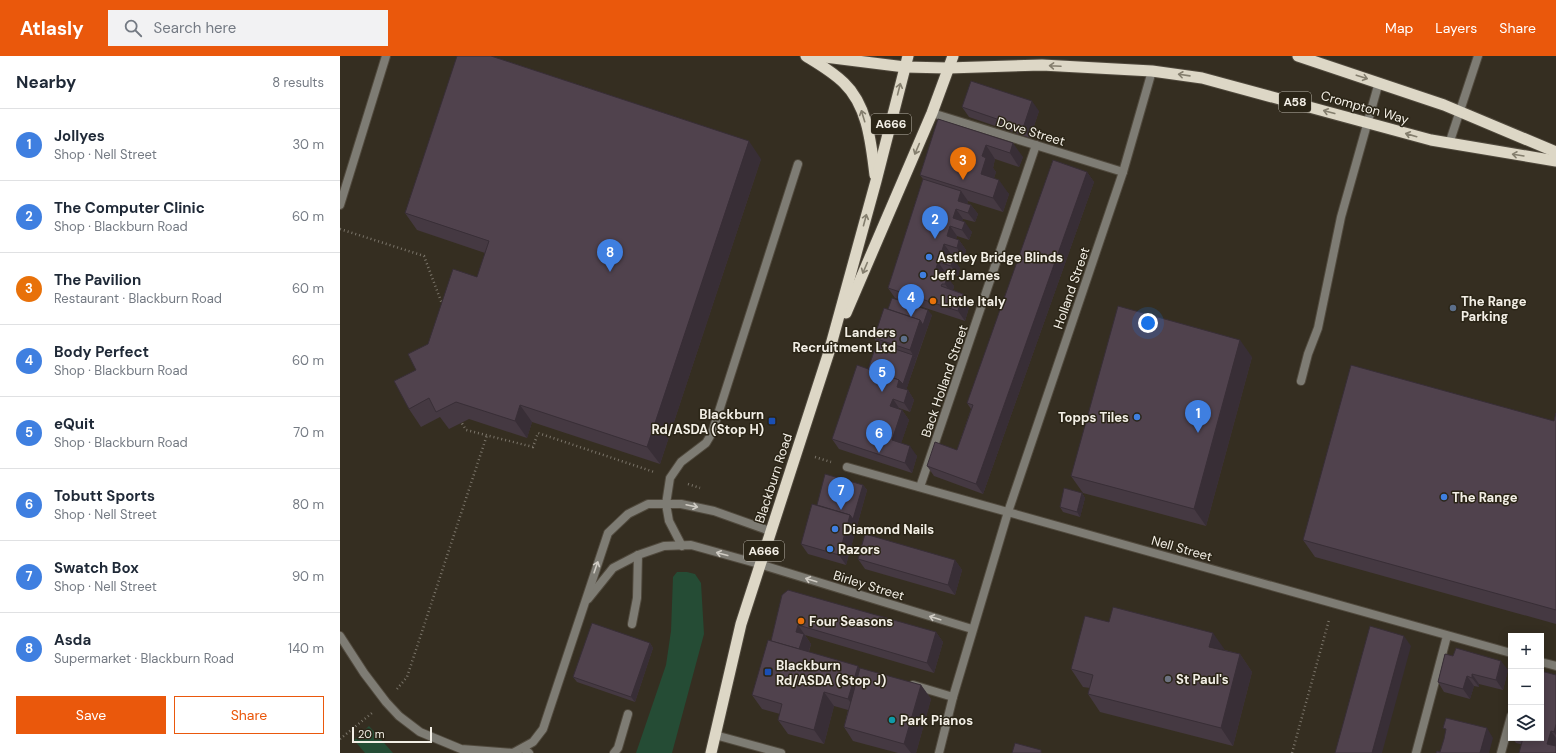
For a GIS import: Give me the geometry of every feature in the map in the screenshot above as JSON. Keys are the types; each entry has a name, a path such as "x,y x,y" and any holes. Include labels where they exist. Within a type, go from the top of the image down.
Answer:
{"highway":[{"path":"806,56 826,68 844,83 859,104 870,136 876,181"},
{"name":"A58","path":"817,56 905,67"},
{"name":"Blackburn Road","path":"710,753 741,624 759,564 829,352 876,181 908,56"},
{"path":"905,67 914,56"},
{"name":"Blackburn Road","path":"829,352 932,113 953,56"},
{"name":"Crompton Way","path":"1298,56 1379,82 1459,111 1556,152"},
{"name":"Crompton Way","path":"905,67 948,68 1042,65 1152,71 1202,78 1223,82 1431,140 1556,161"}],"street":[{"path":"340,206 386,56"},
{"path":"1449,144 1478,56"},
{"name":"Holland Street","path":"939,753 972,629 1008,512 1123,172 1152,71"},
{"path":"1301,381 1308,354 1318,328 1341,217 1379,82"},
{"name":"Dove Street","path":"932,113 1123,172"},
{"name":"Back Holland Street","path":"920,487 1036,145"},
{"path":"682,546 669,521 666,504 670,478 681,462 706,443 712,433 798,164"},
{"name":"Nell Street","path":"847,467 1508,652"},
{"path":"340,636 364,673 386,702 399,716 420,732 461,749 513,753 526,750 543,729 608,533 628,514 648,504 681,504 714,511 770,531"},
{"name":"Birley Street","path":"584,604 613,568 638,555 664,546 691,545 759,564 972,629"},
{"path":"632,624 637,598 638,555"},
{"path":"1416,753 1447,636"},
{"path":"1544,663 1556,666"},
{"path":"907,684 953,697"},
{"path":"614,753 618,748 628,714"},
{"path":"1501,753 1508,727"},
{"path":"715,735 781,753"}],"path":[{"path":"340,229 424,256 443,303 440,310"},
{"path":"458,417 466,430 533,447 538,433 707,490"},
{"path":"340,739 386,702 407,677 487,435"},
{"path":"797,451 847,467"},
{"path":"1292,753 1333,603"}],"green space":[{"path":"677,572 695,574 701,583 704,634 672,753 636,753 666,665 671,631 673,577"},
{"path":"369,726 393,753 365,753 354,740"}],"building":[{"path":"457,56 491,56 749,141 647,447 520,405 515,421 456,402 436,412 429,398 409,409 394,381 416,370 408,354 428,344 453,269 477,277 489,241 405,213"},
{"path":"971,81 1032,101 1023,128 962,107"},
{"path":"938,119 1013,143 1010,153 986,145 982,156 986,158 981,174 999,180 993,198 920,175"},
{"path":"1053,160 1087,172 976,484 927,466 935,442 957,450 973,405 967,403"},
{"path":"923,179 961,191 958,201 971,205 968,213 956,209 953,218 965,222 962,230 950,226 947,236 959,240 957,248 944,244 941,254 953,258 951,266 938,262 935,272 947,276 945,284 942,284 941,286 963,294 958,311 888,288"},
{"path":"892,298 928,310 923,325 920,320 888,309"},
{"path":"1118,306 1240,340 1194,509 1071,476"},
{"path":"884,308 920,320 910,350 874,338"},
{"path":"877,343 913,355 903,384 899,380 868,369"},
{"path":"857,365 899,380 897,387 908,390 904,403 893,399 890,406 902,410 892,440 910,446 905,463 832,439"},
{"name":"The Range","path":"1351,365 1554,421 1556,413 1556,610 1303,540"},
{"path":"825,474 863,485 853,519 850,515 817,505"},
{"path":"1064,488 1082,493 1077,512 1060,507"},
{"path":"812,504 850,515 839,555 801,544"},
{"path":"865,534 955,560 948,585 858,559"},
{"path":"788,590 936,632 927,663 798,625 796,632 804,634 799,649 771,641 782,595"},
{"name":"St Paul's","path":"1113,607 1213,633 1209,647 1240,654 1221,728 1088,694 1093,675 1071,669 1085,616 1109,622"},
{"path":"592,623 650,643 631,697 573,677"},
{"path":"1370,626 1404,636 1372,753 1335,753"},
{"path":"768,640 858,666 848,699 824,692 814,730 778,720 782,704 752,695"},
{"path":"1456,648 1501,661 1496,680 1472,674 1472,678 1467,676 1463,689 1438,682 1445,654 1453,656"},
{"name":"Park Pianos","path":"860,668 921,685 904,744 844,727"},
{"path":"1544,672 1556,675 1556,724 1554,732 1551,731 1547,744 1556,746 1556,753 1519,753 1522,741 1544,741"},
{"path":"1446,718 1487,728 1480,753 1436,753 1437,751 1440,752 1444,739 1446,729 1443,728"},
{"path":"1015,743 1041,750 1041,753 1012,753"}],"place":[{"name":"The Pavilion","path":"963,180"},
{"name":"The Computer Clinic","path":"935,239"},
{"name":"Astley Bridge Blinds","path":"929,257"},
{"name":"Asda","path":"610,272"},
{"name":"Jeff James","path":"923,275"},
{"name":"Little Italy","path":"933,301"},
{"name":"The Range Parking","path":"1453,308"},
{"name":"Body Perfect","path":"911,317"},
{"name":"Landers Recruitment Ltd","path":"904,339"},
{"name":"eQuit","path":"882,392"},
{"name":"Topps Tiles","path":"1137,417"},
{"name":"Blackburn Rd/ASDA (Stop H)","path":"772,421"},
{"name":"Jollyes","path":"1198,433"},
{"name":"Tobutt Sports","path":"879,453"},
{"name":"The Range","path":"1444,497"},
{"name":"Swatch Box","path":"841,510"},
{"name":"Diamond Nails","path":"835,529"},
{"name":"Razors","path":"830,549"},
{"name":"Four Seasons","path":"801,621"},
{"name":"Blackburn Rd/ASDA (Stop J)","path":"768,672"},
{"name":"St Paul's","path":"1168,679"},
{"name":"Park Pianos","path":"892,720"}]}
